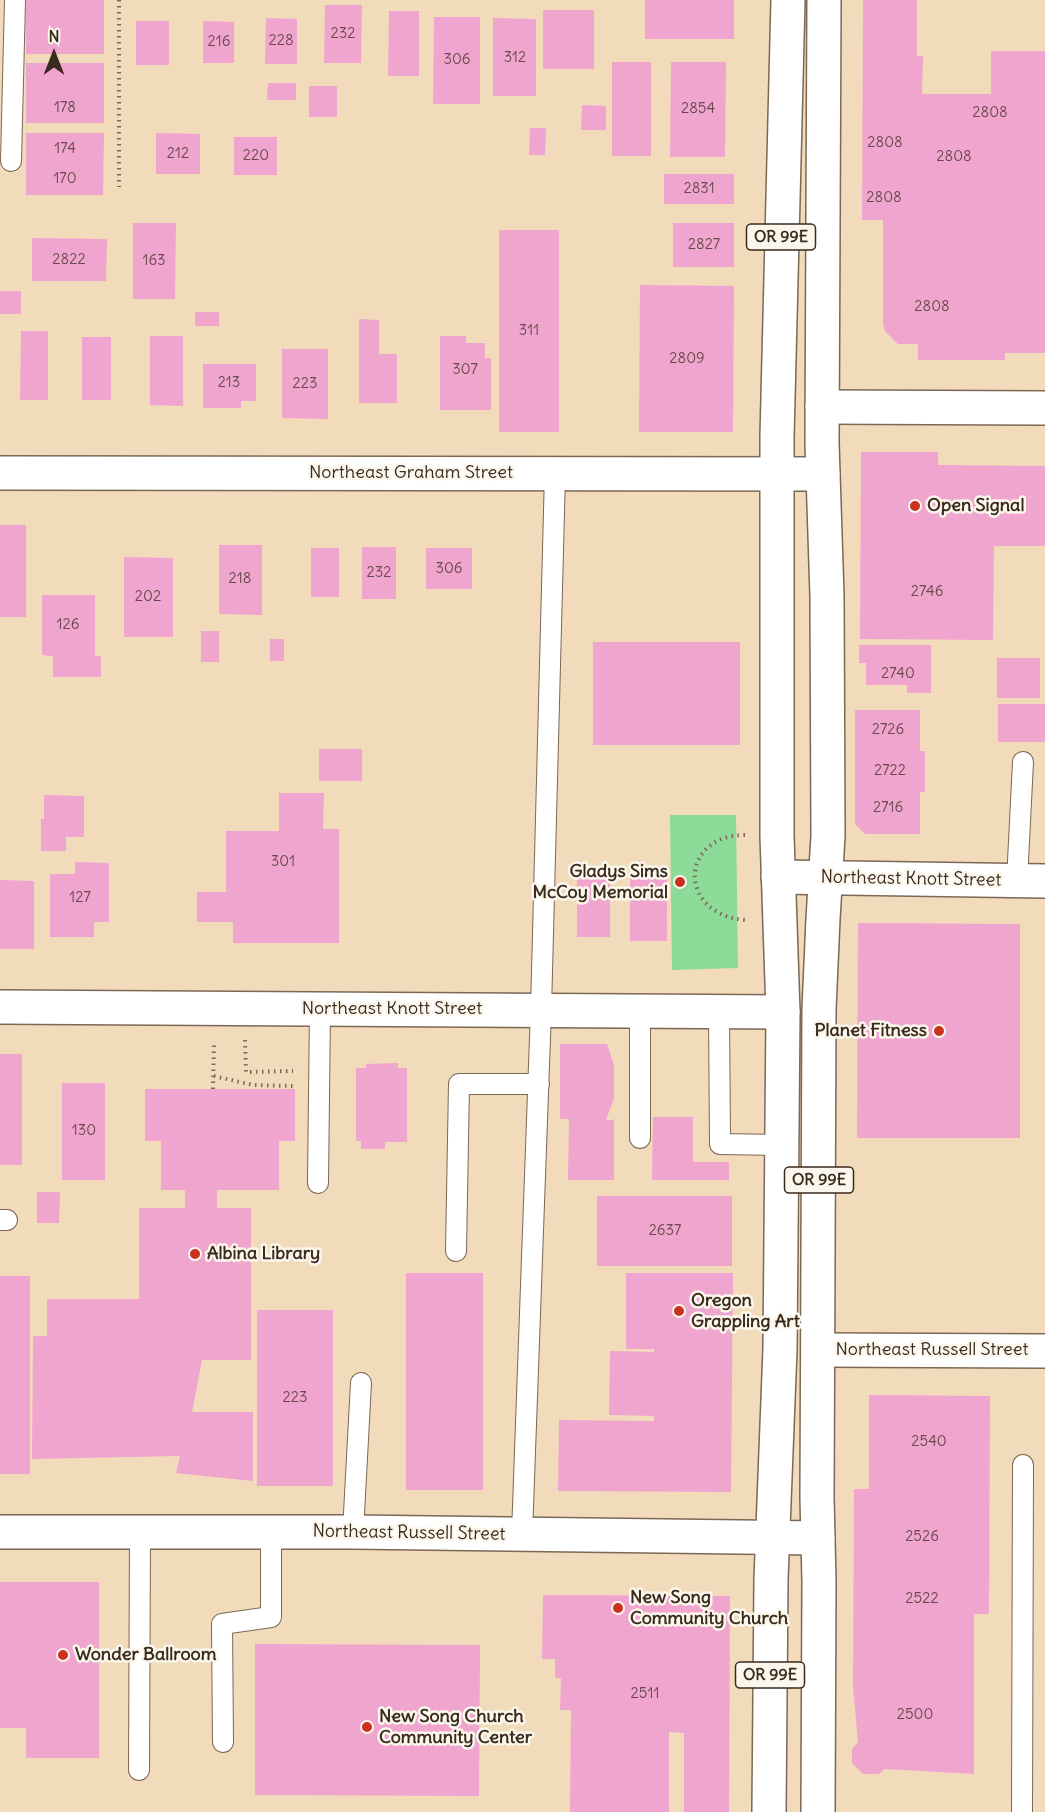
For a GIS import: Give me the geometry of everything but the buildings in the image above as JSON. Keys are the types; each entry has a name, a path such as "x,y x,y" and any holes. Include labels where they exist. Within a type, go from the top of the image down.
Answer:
{"main road":[{"name":"OR 99E","path":"769,1812 772,1538 780,1349 783,1011 778,877 777,474 788,0"},
{"name":"OR 99E","path":"818,1812 819,1009 828,836 827,596 822,407 824,0"},
{"path":"822,407 1045,408"},
{"name":"Northeast Graham Street","path":"0,473 823,474"},
{"name":"Northeast Knott Street","path":"778,877 1031,881"},
{"name":"Northeast Knott Street","path":"0,1007 783,1011"},
{"name":"Northeast Russell Street","path":"818,1350 1045,1351"},
{"name":"Northeast Russell Street","path":"0,1532 353,1532 818,1538"}],"lane":[{"path":"11,161 15,0"},
{"path":"522,1534 539,1084 555,473"},
{"path":"1023,762 1031,881"},
{"path":"318,1183 320,1009"},
{"path":"640,1010 640,1137"},
{"path":"719,1011 720,1144 782,1145"},
{"path":"456,1251 459,1084 539,1084"},
{"path":"353,1532 361,1383"},
{"path":"1022,1812 1023,1465"},
{"path":"140,1532 140,1770"},
{"path":"223,1742 222,1624 271,1617 271,1532"}],"path":[{"path":"119,0 119,187"},
{"path":"746,835 724,837 707,847 698,862 694,878 699,896 708,906 731,919 746,920"},
{"path":"246,1008 246,1072 299,1071"},
{"path":"213,1089 214,1046"},
{"path":"214,1076 253,1085 300,1087"}],"green space":[{"path":"670,815 736,815 738,968 672,970"}],"place":[{"name":"Open Signal","path":"915,506"},
{"name":"Gladys Sims McCoy Memorial","path":"680,882"},
{"name":"Planet Fitness","path":"939,1031"},
{"name":"Albina Library","path":"195,1254"},
{"name":"Oregon Grappling Art","path":"679,1311"},
{"name":"New Song Community Church","path":"618,1608"},
{"name":"Wonder Ballroom","path":"63,1655"},
{"name":"New Song Church Community Center","path":"367,1727"}]}
